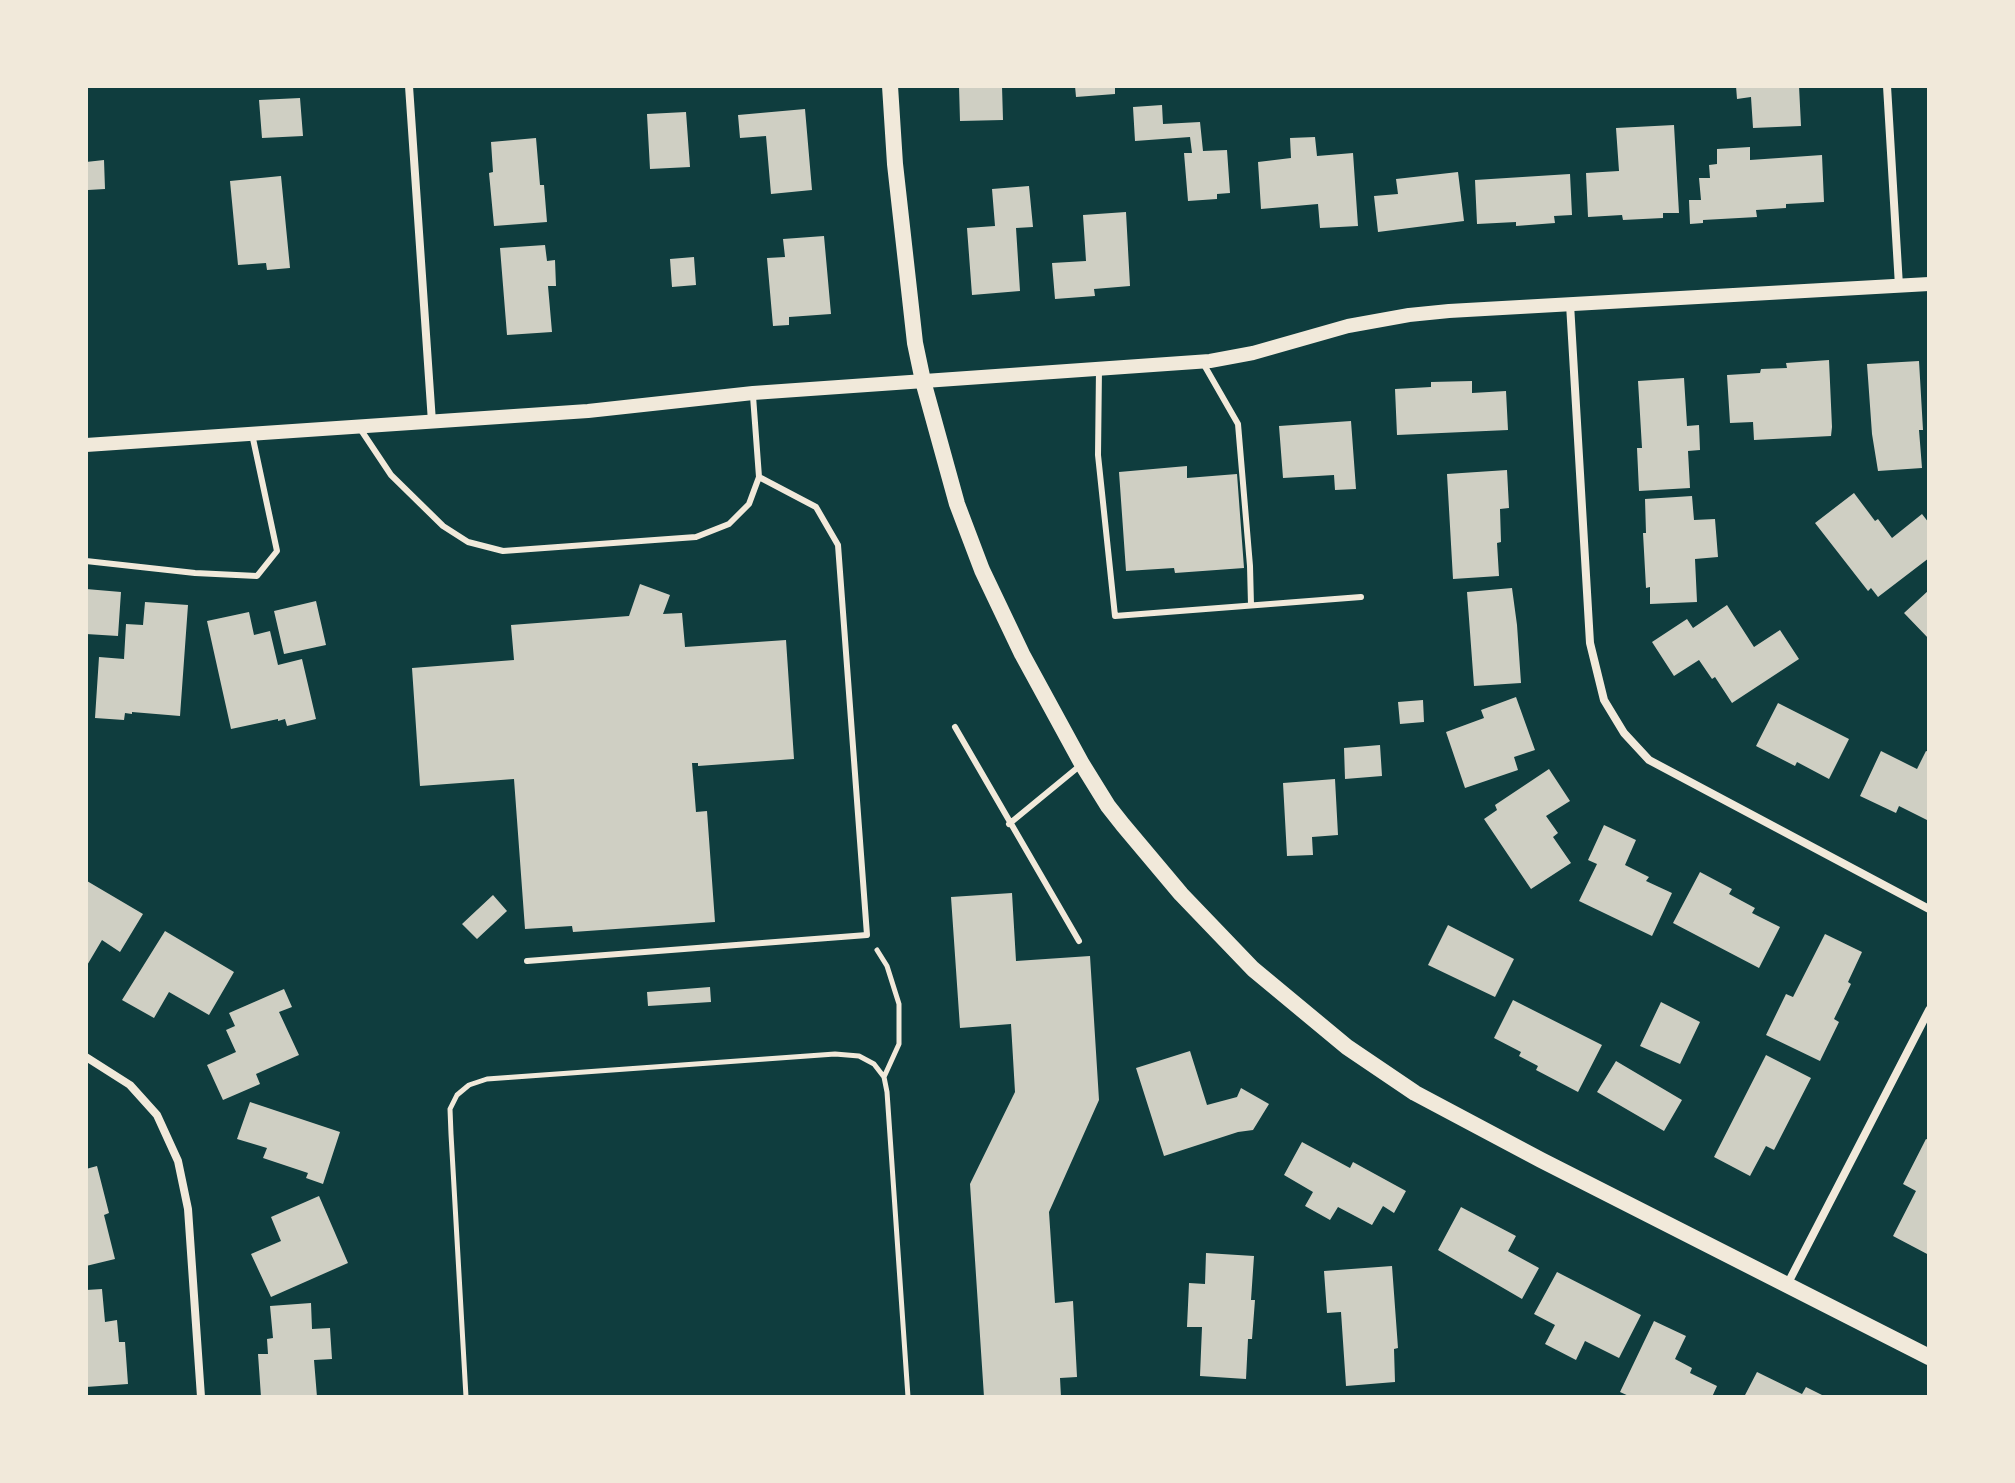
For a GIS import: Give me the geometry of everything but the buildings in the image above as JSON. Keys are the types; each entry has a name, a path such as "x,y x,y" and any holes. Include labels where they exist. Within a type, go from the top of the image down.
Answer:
{"main road":[{"path":"890,86 895,164 915,343 957,504 982,570 1022,654 1082,764 1123,825 1206,922 1253,969 1347,1047 1415,1093 1929,1357"}],"street":[{"path":"409,86 432,422"},
{"path":"1887,86 1899,286"},
{"path":"86,445 588,411 753,393 1202,361 1253,353 1348,326 1449,311 1929,284"},
{"path":"1570,304 1590,643 1604,700 1624,733 1649,760 1929,909"},
{"path":"1787,1285 1929,1010"},
{"path":"86,1057 130,1085 157,1115 178,1161 188,1209 201,1397"}],"lane":[{"path":"1202,361 1238,424 1251,605"},
{"path":"1099,369 1098,455 1115,616 1361,597"},
{"path":"359,427 391,475 443,526 468,542 503,551 696,537 729,524 749,504 759,477 753,393"},
{"path":"86,561 195,573 257,576 277,551 252,434"},
{"path":"527,961 867,935 838,545 816,507 759,477"},
{"path":"955,727 1079,941"},
{"path":"1009,824 1082,764"}],"path":[{"path":"867,935 887,966 899,1004 899,1044 884,1077"},
{"path":"466,1397 450,1109 457,1095 469,1085 487,1079 835,1054 859,1056 874,1064 884,1077 908,1397"}]}
